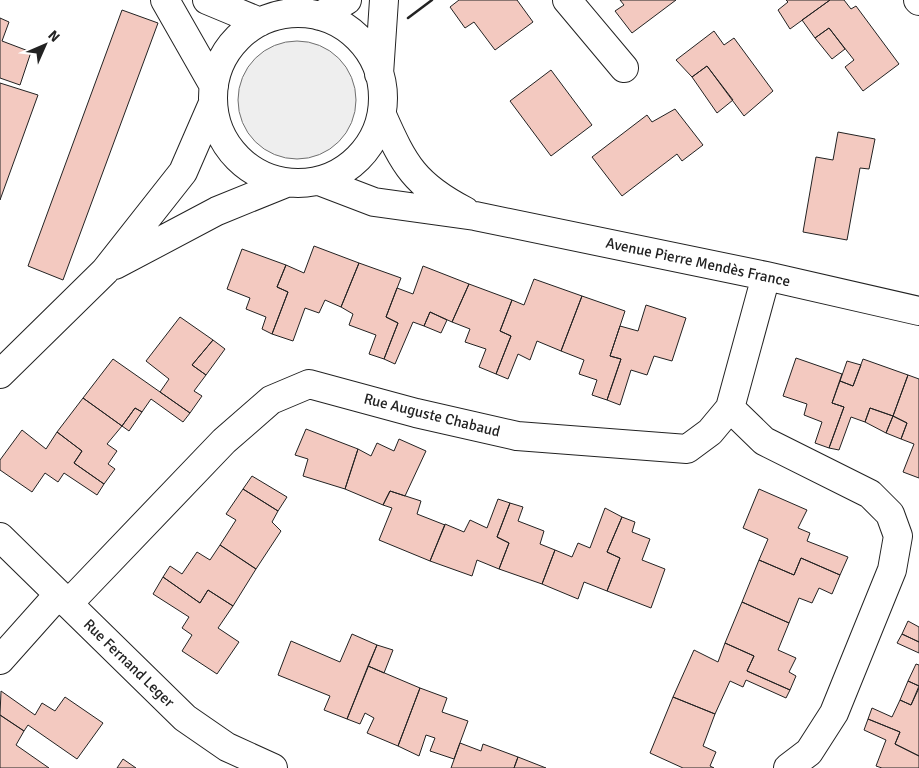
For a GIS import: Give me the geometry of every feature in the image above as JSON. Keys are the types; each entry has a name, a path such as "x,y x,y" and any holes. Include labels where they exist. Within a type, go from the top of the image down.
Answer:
{"street":[{"path":"165,0 214,95 218,127 228,147 244,164 264,176 286,183"},
{"path":"207,0 260,22"},
{"path":"320,16 347,0"},
{"path":"379,74 384,0"},
{"path":"567,0 624,68"},
{"path":"0,374 105,271 182,172 214,95 219,66 229,48 243,33 260,22 279,15 299,13 320,16 340,24 357,37 371,54 379,74 383,94 382,115 374,137 360,157 341,172 319,181 286,183 218,211 105,271"},
{"name":"Avenue Pierre Mendès France","path":"382,115 394,141 422,184 439,198 476,216"},
{"name":"Avenue Pierre Mendès France","path":"319,181 374,202 476,216 766,276 919,311"},
{"name":"Rue Auguste Chabaud","path":"0,660 224,441 271,400 309,384 416,413 517,436 687,449 710,432 730,408 766,276"},
{"path":"730,408 764,441 870,494 890,514 898,536 892,570 834,713 809,752 788,768"},
{"name":"Rue Fernand Leger","path":"0,537 185,718 227,747 273,768"}],"shaded area":[{"path":"297,41 309,42 320,46 339,58 351,77 355,88 355,112 351,123 339,142 320,154 309,158 297,159 285,158 274,154 255,142 243,123 239,112 238,100 239,88 243,77 255,58 274,46 285,42"}],"building":[{"path":"459,0 517,0 533,22 495,50 474,22 465,28 450,7"},
{"path":"620,0 676,0 632,33 615,11 624,5"},
{"path":"786,0 830,0 790,29 778,10 788,2"},
{"path":"830,0 844,0 851,9 856,6 899,64 863,91 845,67 854,60 829,28 815,38 802,20"},
{"path":"122,10 158,23 63,280 28,266"},
{"path":"0,18 9,22 2,41 31,52 20,85 0,78"},
{"path":"829,28 845,49 832,59 815,38"},
{"path":"714,31 724,45 734,38 773,91 744,116 707,66 692,77 676,60"},
{"path":"707,66 733,100 717,113 692,77"},
{"path":"551,70 592,125 551,156 510,101"},
{"path":"0,83 38,95 0,200"},
{"path":"675,109 703,145 682,161 677,154 622,196 592,157 647,115 652,122"},
{"path":"838,132 875,139 869,169 860,168 847,240 803,232 816,157 833,160"},
{"path":"314,246 359,263 341,307 325,300 319,313 305,308 293,341 272,334 288,292 277,287 286,265 304,273"},
{"path":"242,249 286,265 277,287 288,292 272,334 262,329 266,317 246,309 250,298 227,289"},
{"path":"359,263 401,278 386,317 398,323 384,359 369,354 376,335 349,325 353,314 341,307"},
{"path":"423,266 469,284 452,322 430,312 424,326 413,322 395,364 384,359 398,323 386,317 397,288 413,294"},
{"path":"534,279 582,296 561,351 537,341 530,360 518,354 508,379 496,374 511,336 500,331 512,300 524,305"},
{"path":"469,284 512,300 500,331 511,336 496,374 479,367 486,349 465,342 470,329 452,322"},
{"path":"582,296 625,311 610,356 621,359 607,400 592,395 597,380 579,374 584,360 561,351"},
{"path":"646,305 686,318 672,361 654,356 647,375 631,370 620,405 607,400 621,359 610,356 620,326 638,331"},
{"path":"430,312 447,320 441,333 424,326"},
{"path":"180,317 213,340 192,365 206,375 194,391 202,396 190,413 160,392 169,379 146,361"},
{"path":"213,340 225,349 206,375 192,365"},
{"path":"796,358 842,374 832,403 844,407 829,448 815,443 822,422 804,415 807,404 783,396"},
{"path":"113,359 190,413 183,422 151,399 142,412 135,408 122,426 83,398"},
{"path":"863,359 908,375 893,416 870,408 865,422 851,417 839,450 829,448 844,407 832,403 840,381 853,386"},
{"path":"847,361 861,365 853,386 840,381"},
{"path":"908,375 919,379 919,478 903,472 914,444 901,439 907,423 893,416"},
{"path":"83,398 122,426 107,444 117,451 108,464 115,469 104,484 74,463 82,451 57,432"},
{"path":"135,408 142,412 129,431 122,426"},
{"path":"870,408 893,416 886,433 865,422"},
{"path":"893,416 907,423 901,439 886,433"},
{"path":"306,429 358,449 345,489 303,476 308,459 295,455"},
{"path":"22,430 46,449 57,432 82,451 74,463 104,484 97,495 64,473 58,482 45,473 32,492 0,470 0,460"},
{"path":"399,439 426,451 405,496 390,491 383,505 345,489 358,449 371,456 377,443 394,451"},
{"path":"252,476 287,497 278,511 243,489"},
{"path":"243,489 278,511 272,522 281,531 256,569 220,545 236,520 226,514"},
{"path":"759,489 807,510 798,528 810,533 807,541 848,557 840,575 801,558 794,575 759,560 768,539 743,528"},
{"path":"390,491 421,501 417,514 445,525 430,561 379,540 392,508 383,505"},
{"path":"498,499 510,503 497,537 509,543 499,569 477,560 472,576 430,561 445,524 464,532 470,520 487,528"},
{"path":"510,503 523,507 518,521 544,531 540,544 555,550 542,584 499,569 509,543 497,537"},
{"path":"605,508 622,517 607,552 620,558 607,591 584,582 578,599 542,584 555,550 572,557 578,543 590,548"},
{"path":"622,517 635,522 632,532 650,539 642,560 665,569 651,608 607,591 620,558 607,552"},
{"path":"220,545 256,569 233,606 208,590 200,603 163,577 170,566 182,574 197,552 210,560"},
{"path":"801,558 840,575 832,594 819,588 812,603 799,598 789,623 742,602 759,560 794,575"},
{"path":"163,577 200,603 208,590 233,606 218,628 239,642 217,674 182,651 192,635 182,628 189,617 153,594"},
{"path":"742,602 789,623 778,650 796,658 789,672 796,676 790,690 747,671 754,656 725,643"},
{"path":"908,621 919,627 919,642 902,634"},
{"path":"352,634 377,645 347,719 324,710 330,696 278,675 291,641 340,662"},
{"path":"902,634 919,642 919,653 897,643"},
{"path":"725,643 754,656 747,671 790,690 786,698 746,680 743,687 730,681 715,714 673,697 694,650 718,662"},
{"path":"377,645 393,650 384,673 368,666"},
{"path":"916,664 919,665 919,686 908,681"},
{"path":"368,666 420,688 398,746 367,733 374,718 365,713 360,724 347,719"},
{"path":"908,681 919,686 911,705 900,700"},
{"path":"420,688 447,698 442,712 468,721 454,759 430,751 435,738 426,735 419,756 398,746"},
{"path":"919,688 919,756 895,744 900,732 868,719 872,708 892,717 900,700 911,705"},
{"path":"1,691 35,715 42,703 55,711 65,697 103,723 77,759 28,725 24,731 0,715"},
{"path":"673,697 715,714 703,746 716,752 710,766 714,768 683,768 650,753"},
{"path":"0,715 24,731 16,745 49,768 0,768"},
{"path":"868,719 900,732 895,744 919,756 919,768 882,768 876,766 886,740 864,730"},
{"path":"460,743 481,751 483,744 518,757 514,768 451,768"},
{"path":"518,757 546,768 514,768"},
{"path":"123,759 136,768 117,768"}],"wall":[{"path":"408,18 432,0"}]}
